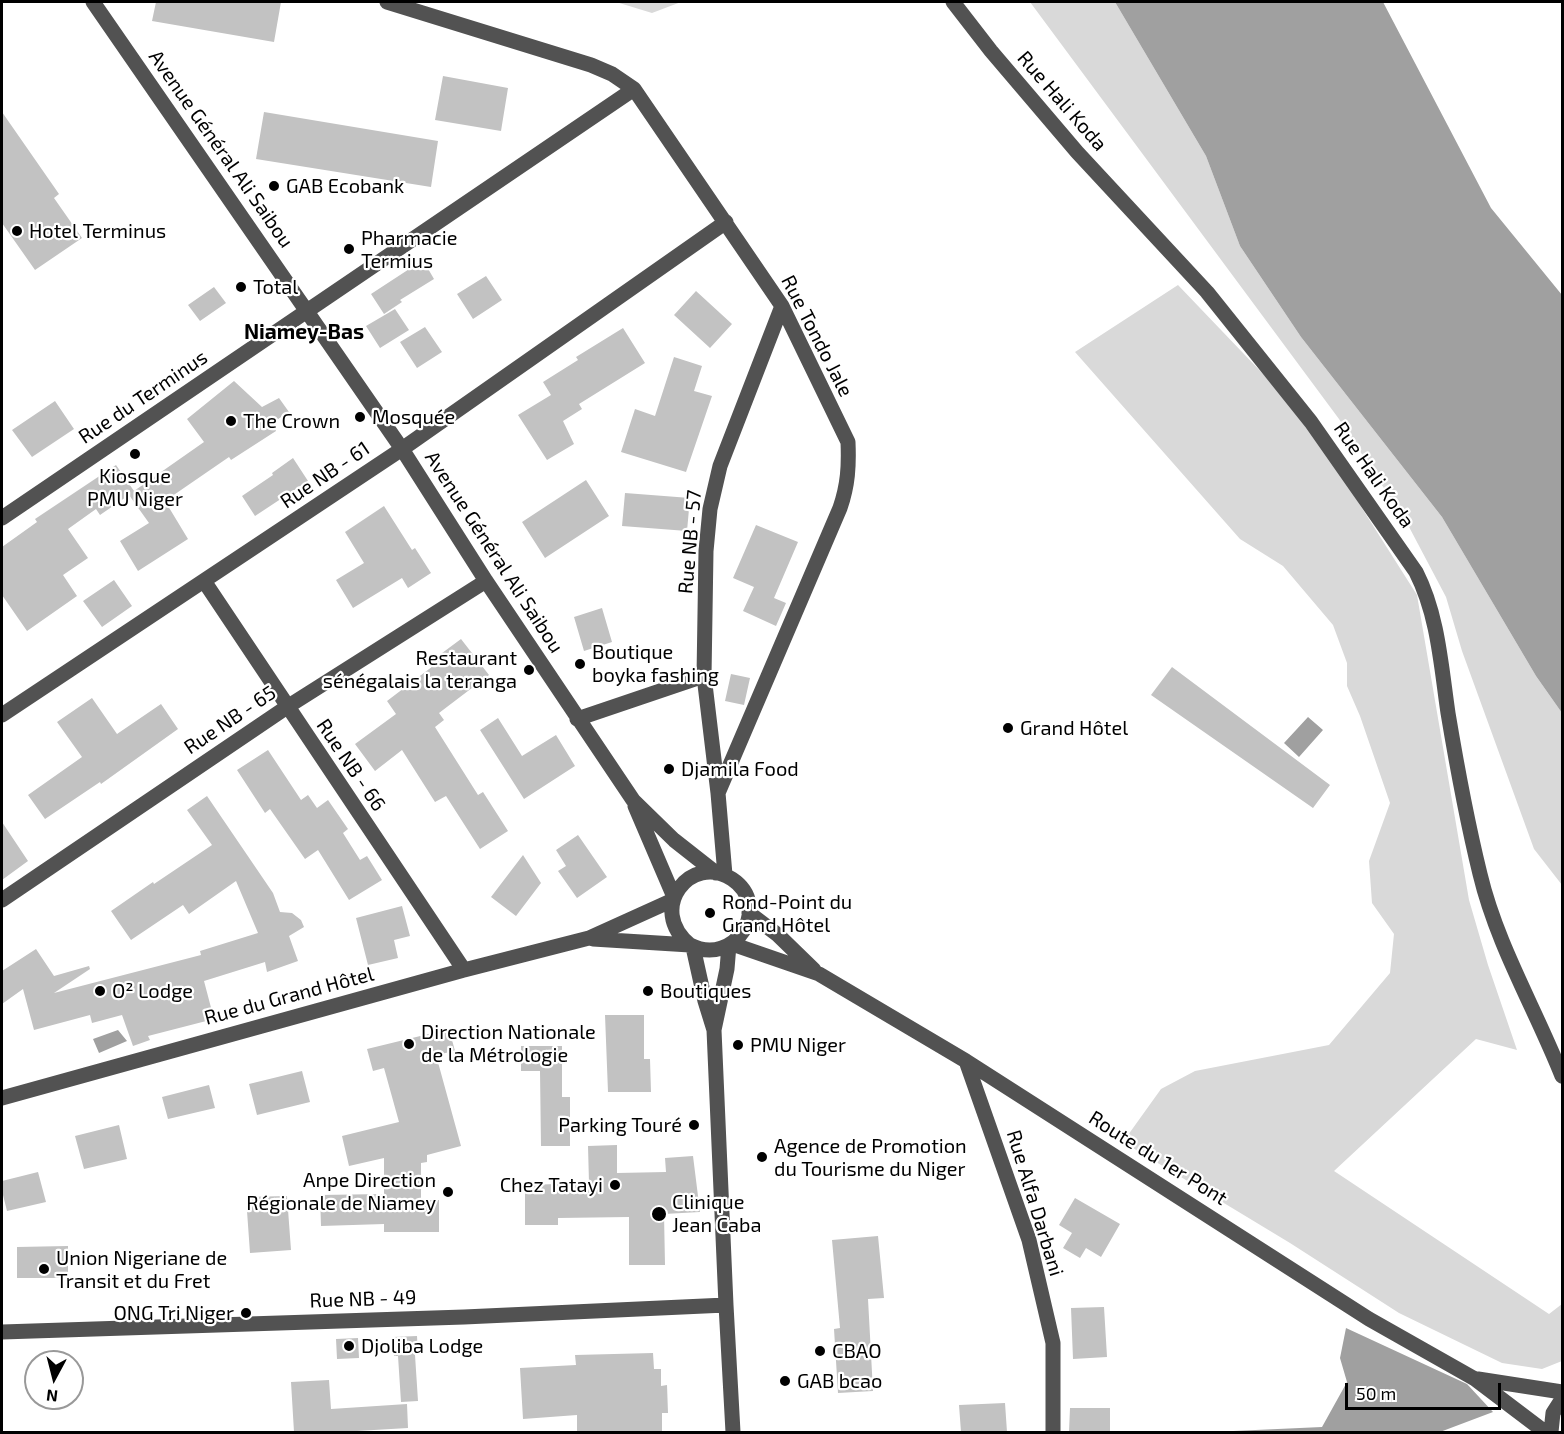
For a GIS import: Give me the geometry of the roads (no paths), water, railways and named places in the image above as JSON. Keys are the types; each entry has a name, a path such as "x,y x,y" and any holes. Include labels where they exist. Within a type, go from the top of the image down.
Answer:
{"street":[{"name":"Avenue Général Ali Saibou","path":"93,2 402,449 577,719 633,800 674,840 720,874"},
{"name":"Rue Tondo Jale","path":"387,2 591,65 612,74 634,89 782,306 848,442 847,487 840,508 718,793 720,874"},
{"name":"Rue Hali Koda","path":"953,2 991,51 1077,152 1207,292 1311,422 1416,572 1427,594 1434,617 1455,758 1489,909 1563,1076"},
{"name":"Rue du Terminus","path":"2,518 634,89"},
{"name":"Rue NB - 61","path":"2,715 402,449 726,222"},
{"name":"Rue NB - 57","path":"718,793 704,675 706,551 710,509 720,465 782,306"},
{"name":"Rue NB - 65","path":"2,900 287,707 486,580"},
{"name":"Rue NB - 66","path":"204,581 464,970"},
{"path":"577,719 704,675"},
{"name":"Avenue Général Ali Saibou","path":"633,800 673,898"},
{"path":"703,873 720,874 738,884 743,890 747,898 749,914 744,931 730,945 711,951 692,946 680,937 671,913 673,898 681,886 691,878 703,873"},
{"name":"Rue du Grand Hôtel","path":"2,1098 464,970 589,938 673,898"},
{"name":"Route du 1er Pont","path":"749,914 778,935 819,974"},
{"name":"Rue du Grand Hôtel","path":"589,938 692,946"},
{"path":"730,945 714,1030 733,1432"},
{"name":"Route du 1er Pont","path":"730,945 819,974 966,1061 1369,1319 1475,1378 1545,1432"},
{"path":"692,946 714,1030"},
{"name":"Rue Alfa Darbani","path":"966,1061 1029,1240 1053,1343 1053,1432"},
{"name":"Rue NB - 49","path":"2,1332 453,1317 726,1305"},
{"name":"Route du 1er Pont","path":"1475,1378 1563,1392"},
{"path":"1551,1432 1553,1413 1563,1399"}],"place":[{"name":"GAB Ecobank","path":"274,186"},
{"name":"Hotel Terminus","path":"17,231"},
{"name":"Pharmacie Termius","path":"349,249"},
{"name":"Total","path":"241,287"},
{"name":"Mosquée","path":"360,417"},
{"name":"The Crown","path":"231,421"},
{"name":"Kiosque PMU Niger","path":"135,454"},
{"name":"Boutique boyka fashing","path":"580,664"},
{"name":"Restaurant sénégalais la teranga","path":"529,670"},
{"name":"Grand Hôtel","path":"1008,728"},
{"name":"Djamila Food","path":"669,769"},
{"name":"Rond-Point du Grand Hôtel","path":"710,913"},
{"name":"O² Lodge","path":"100,991"},
{"name":"Boutiques","path":"648,991"},
{"name":"Direction Nationale de la Métrologie","path":"409,1044"},
{"name":"PMU Niger","path":"738,1045"},
{"name":"Parking Touré","path":"694,1125"},
{"name":"Agence de Promotion du Tourisme du Niger","path":"762,1157"},
{"name":"Chez Tatayi","path":"615,1185"},
{"name":"Anpe Direction Régionale de Niamey","path":"448,1192"},
{"name":"Clinique Jean Caba","path":"659,1214"},
{"name":"Union Nigeriane de Transit et du Fret","path":"44,1269"},
{"name":"ONG Tri Niger","path":"246,1313"},
{"name":"Djoliba Lodge","path":"349,1346"},
{"name":"CBAO","path":"820,1351"},
{"name":"GAB bcao","path":"785,1381"}],"district":[{"name":"Niamey-Bas","path":"304,332"}]}
